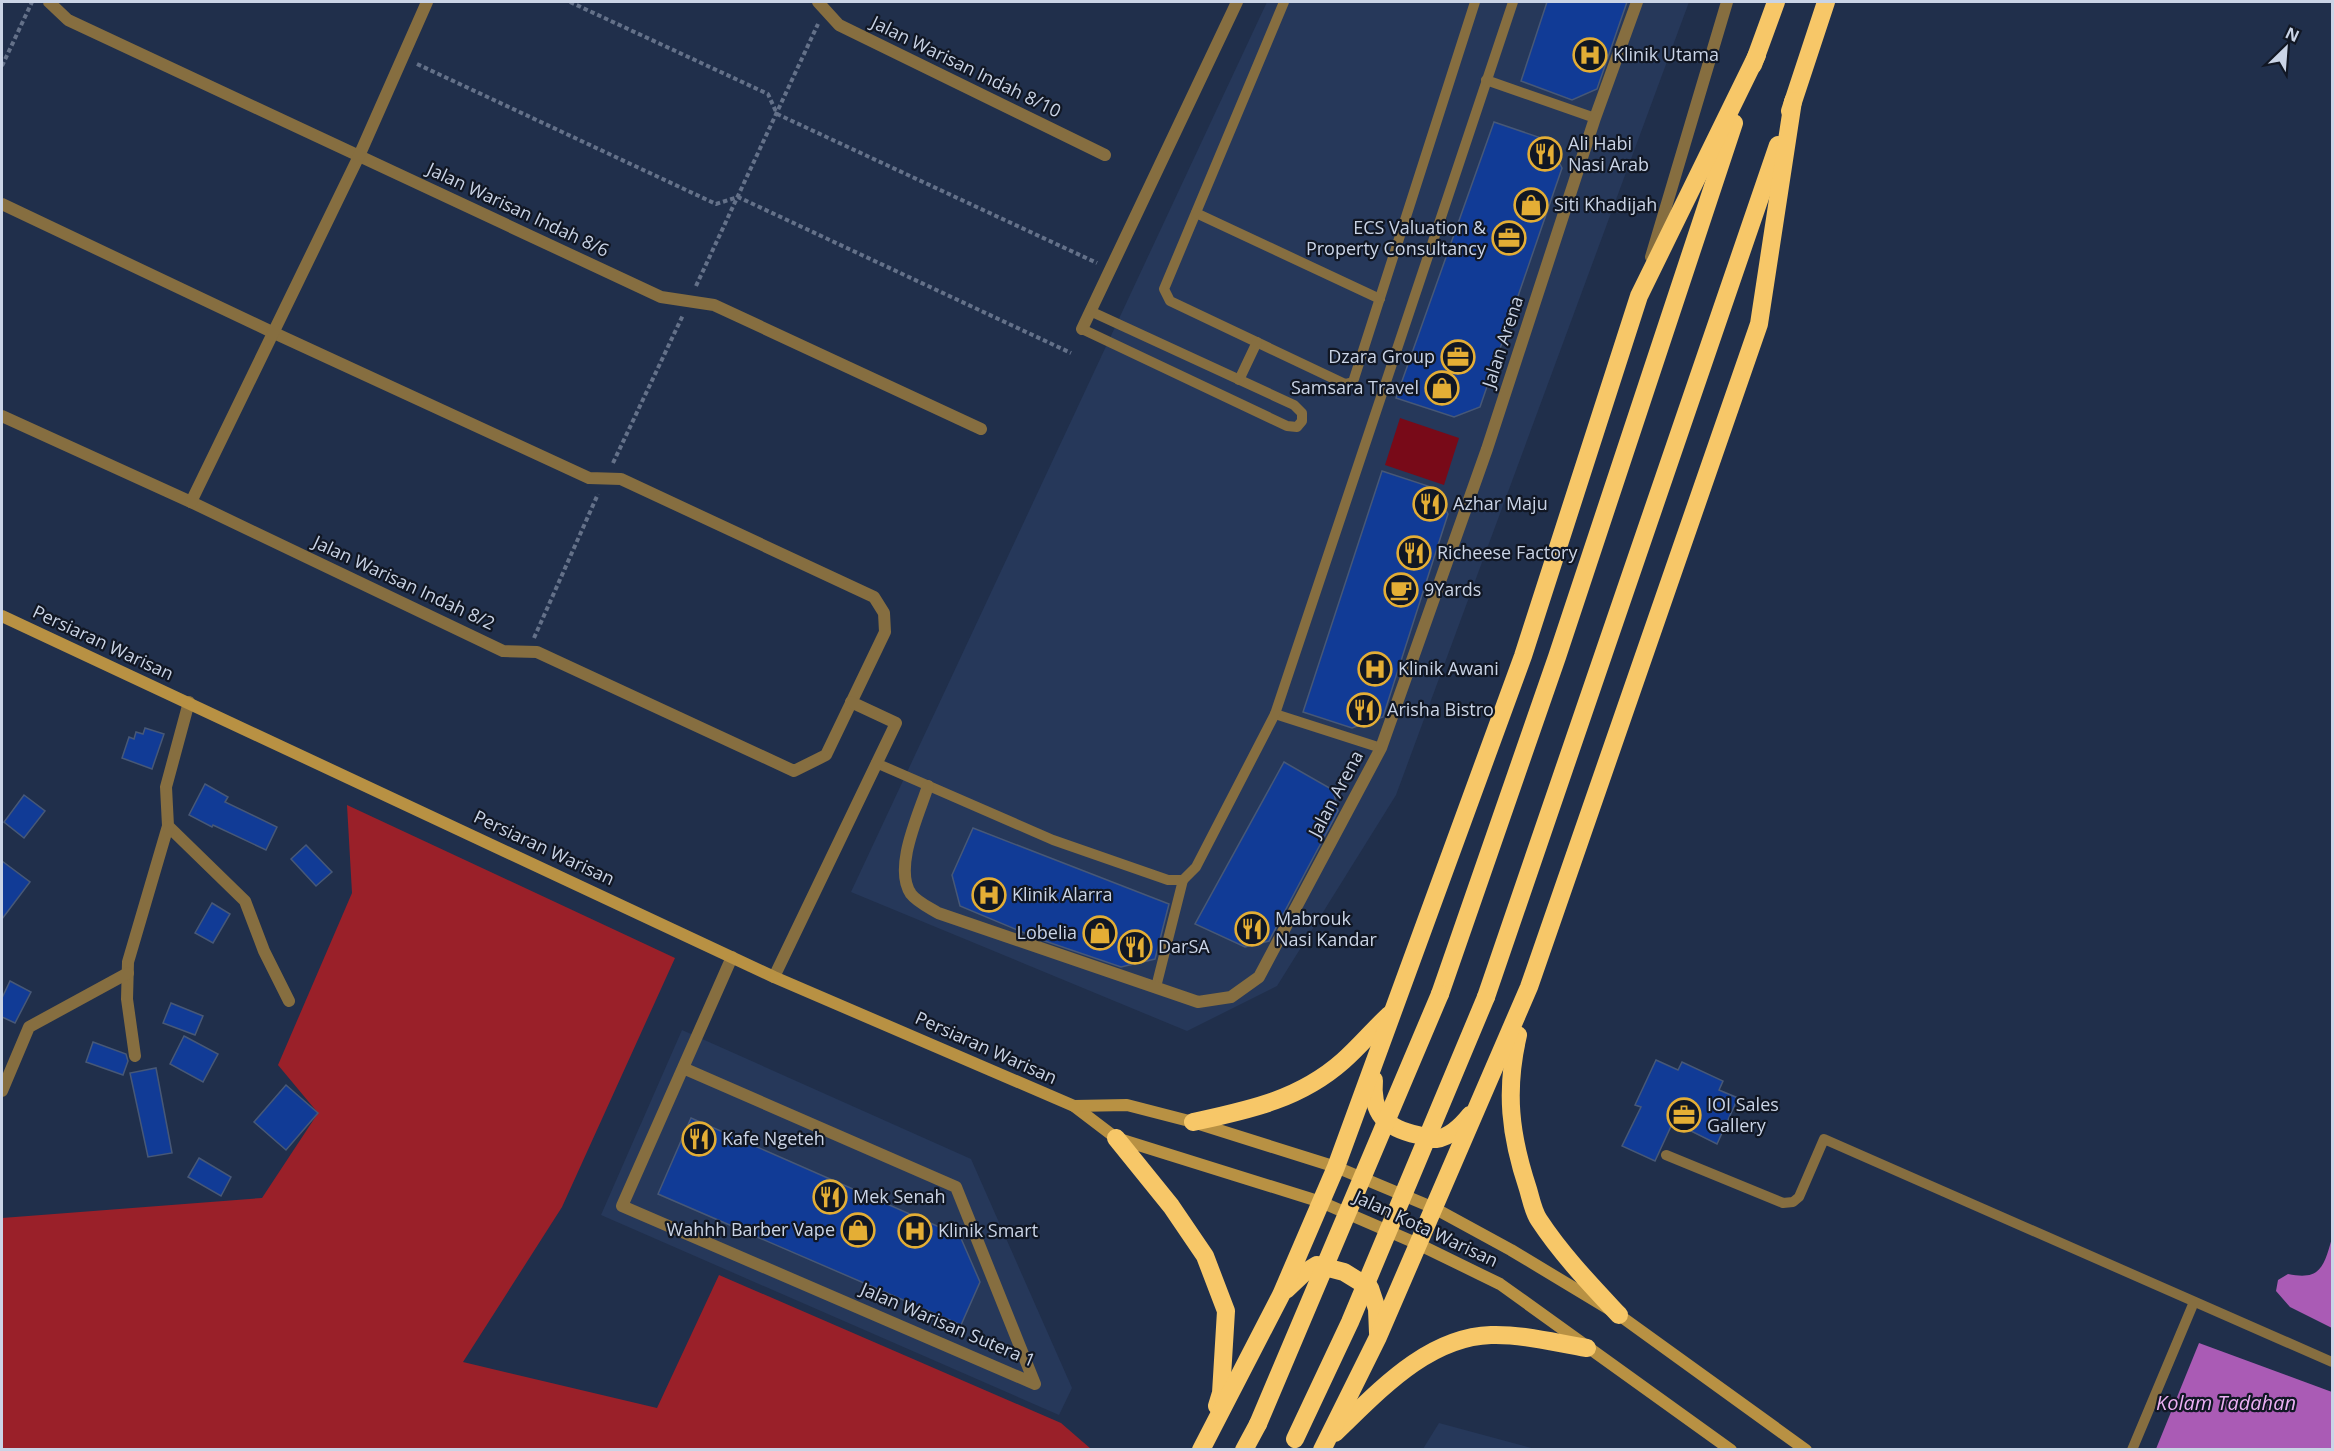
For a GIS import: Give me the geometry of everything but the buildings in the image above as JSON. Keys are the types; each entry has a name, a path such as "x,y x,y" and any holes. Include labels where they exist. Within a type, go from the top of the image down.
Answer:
{"highway":[{"path":"1244,1449 1258,1424 1440,994 1561,646 1776,2"},
{"path":"1292,1444 1350,1322 1486,997 1620,613 1826,2"},
{"path":"1204,1444 1281,1295 1336,1167 1523,656 1639,296 1757,55"},
{"path":"1323,1446 1378,1337 1529,987 1759,324 1793,101"},
{"path":"1529,987 1511,1063 1510,1113 1521,1167 1537,1218 1575,1268 1619,1315"},
{"path":"1193,1122 1251,1109 1286,1098 1343,1061 1392,1012"},
{"path":"1375,1062 1372,1097 1379,1115 1404,1132 1436,1139 1460,1128 1480,1101"},
{"path":"1116,1138 1171,1206 1205,1256 1226,1311 1221,1393 1204,1444"},
{"path":"1281,1295 1304,1273 1317,1265 1344,1272 1370,1288 1377,1309 1378,1337"},
{"path":"1323,1446 1378,1391 1436,1350 1471,1338 1491,1335 1587,1348"}],"street":[{"name":"Jalan Warisan Indah 8/6","path":"50,2 68,20 661,297 714,305 981,429"},
{"path":"191,502 359,156 427,2"},
{"path":"1082,329 1237,2"},
{"name":"Jalan Arena","path":"928,786 906,854 904,878 912,896 938,914 1198,1002 1231,998 1259,977 1381,748 1487,450 1595,118 1637,2"},
{"path":"1639,296 1727,2"},
{"name":"Jalan Warisan Indah 8/10","path":"821,5 839,25 1105,155"},
{"path":"2,204 589,478 621,479 874,597 885,613 885,632 851,702 896,723 774,977"},
{"name":"Jalan Warisan Indah 8/2","path":"2,416 191,502 503,651 537,652 794,771 826,754 851,702"},
{"name":"Persiaran Warisan","path":"2,616 774,977 1074,1106"},
{"path":"135,1056 127,999 128,962 168,826 166,787 189,702"},
{"path":"168,826 245,901 264,951 289,1001"},
{"name":"Jalan Warisan Sutera 1","path":"683,1068 956,1187 1035,1384 622,1206 732,957"},
{"path":"2,1090 29,1027 128,973"},
{"name":"Jalan Kota Warisan","path":"1074,1106 1127,1105 1193,1122 1336,1167 1434,1208 1511,1250 1619,1315 1806,1449"},
{"name":"Jalan Kota Warisan","path":"1074,1106 1116,1138 1321,1202 1418,1244 1500,1284 1731,1449"}],"lane":[{"path":"1284,2 1164,290 1170,300 1345,384 1353,382 1475,2"},
{"path":"1156,987 1183,880 1196,867 1275,714 1513,2"},
{"path":"1486,80 1595,118"},
{"path":"1196,213 1380,299"},
{"path":"1082,329 1287,426 1297,427 1300,424 1303,417 1294,405 1090,311"},
{"path":"1239,380 1257,342"},
{"path":"1275,714 1381,748"},
{"path":"876,764 1053,840 1168,880 1183,880"},
{"path":"1666,1155 1783,1203 1794,1202 1799,1197 1824,1139 2332,1362"},
{"path":"2132,1449 2194,1302"}],"path":[{"path":"2,66 32,2"},
{"path":"570,2 768,94 777,114 1110,269"},
{"path":"528,651 605,478 777,114 821,5"},
{"path":"403,57 716,204 738,197 1071,353"}],"shaded area":[{"path":"1267,2 1689,2 1396,795 1277,986 1187,1031 851,892"},
{"path":"1400,418 1459,438 1444,485 1385,465"},
{"path":"347,805 675,958 562,1207 463,1362 657,1408 719,1275 1061,1423 1091,1449 2,1450 2,1218 262,1198 318,1113 278,1065 352,893"},
{"path":"682,1030 971,1159 1072,1388 1059,1415 601,1215"},
{"path":"1439,1423 1535,1449 1423,1449"}],"water":[{"path":"2332,1238 2332,1328 2290,1307 2276,1291 2278,1280 2288,1274 2308,1275 2319,1269"},
{"name":"Kolam Tadahan","path":"2199,1343 2332,1392 2332,1449 2156,1449"}],"place":[{"name":"Klinik Utama","path":"1590,55"},
{"name":"Ali Habi Nasi Arab","path":"1545,154"},
{"name":"Siti Khadijah","path":"1531,205"},
{"name":"ECS Valuation & Property Consultancy","path":"1509,238"},
{"name":"Dzara Group","path":"1458,357"},
{"name":"Samsara Travel","path":"1442,388"},
{"name":"Azhar Maju","path":"1430,504"},
{"name":"Richeese Factory","path":"1414,553"},
{"name":"9Yards","path":"1401,590"},
{"name":"Klinik Awani","path":"1375,669"},
{"name":"Arisha Bistro","path":"1364,710"},
{"name":"Klinik Alarra","path":"989,895"},
{"name":"Mabrouk Nasi Kandar","path":"1252,929"},
{"name":"Lobelia","path":"1100,933"},
{"name":"DarSA","path":"1135,947"},
{"name":"IOI Sales Gallery","path":"1684,1115"},
{"name":"Kafe Ngeteh","path":"699,1139"},
{"name":"Mek Senah","path":"830,1197"},
{"name":"Wahhh Barber Vape","path":"858,1230"},
{"name":"Klinik Smart","path":"915,1231"}]}
